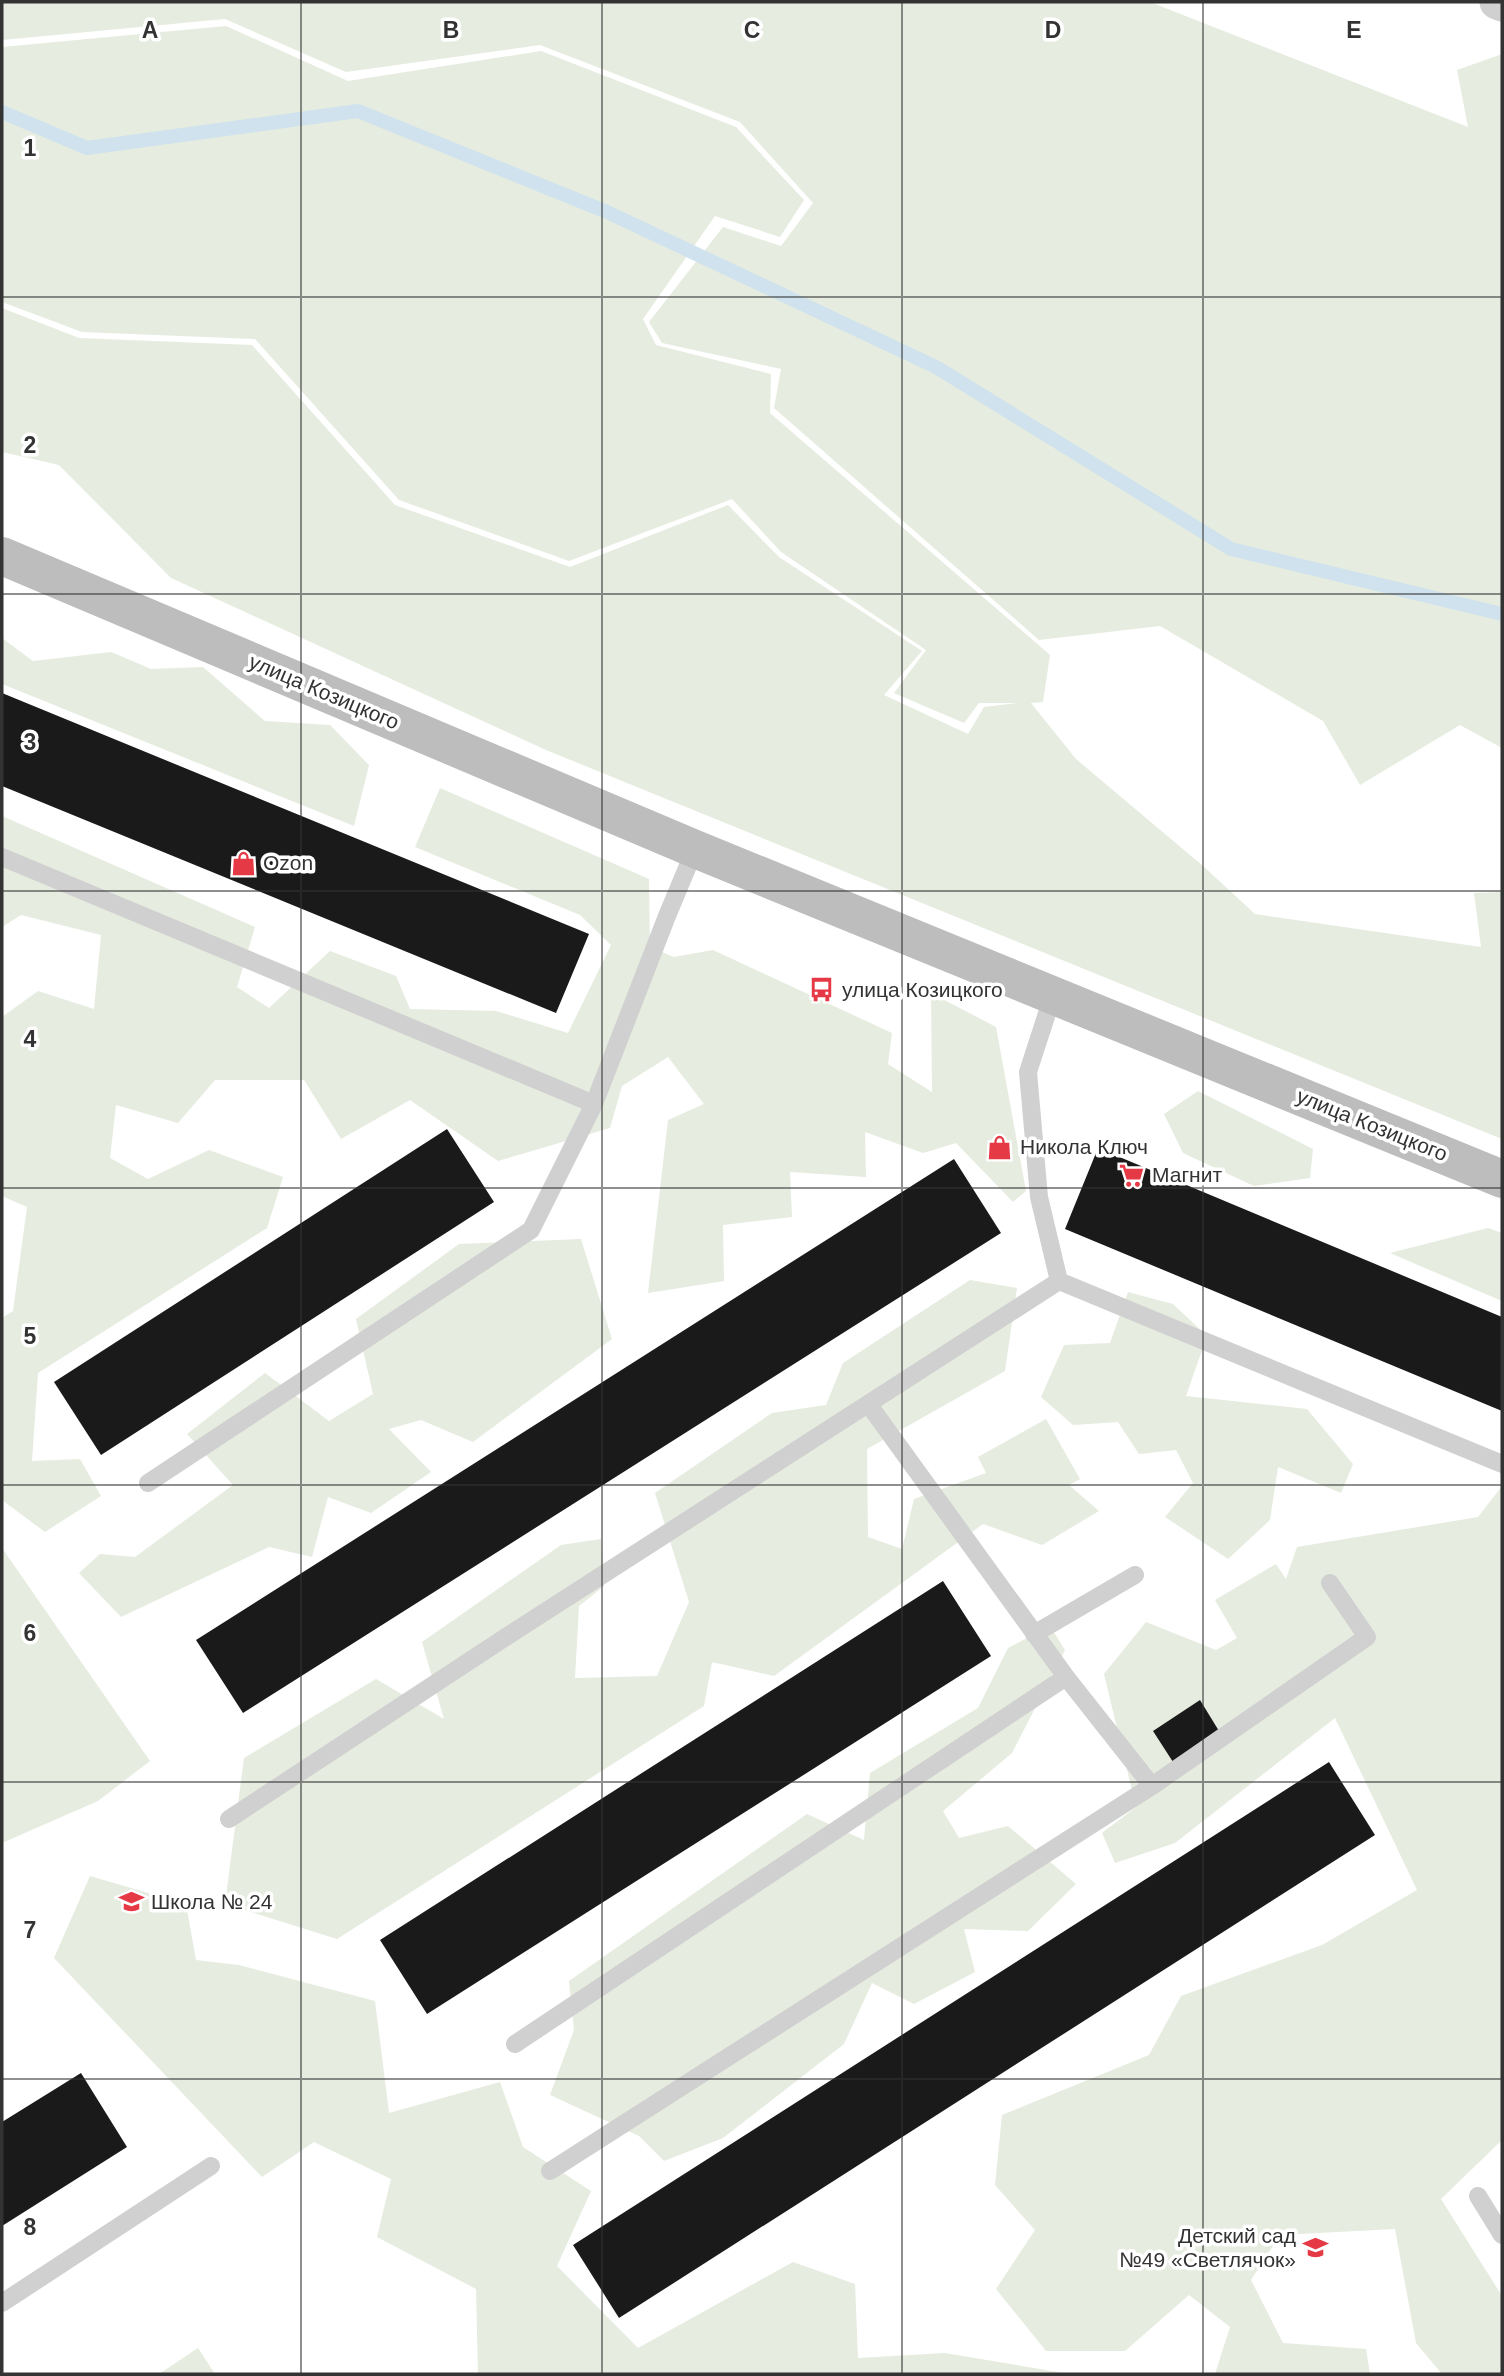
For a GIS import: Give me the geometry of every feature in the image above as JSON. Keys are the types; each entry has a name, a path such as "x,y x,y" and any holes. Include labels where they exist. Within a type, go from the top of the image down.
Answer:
{"street":[{"path":"1497,2 1502,4"},
{"name":"улица Козицкого","path":"2,556 695,849 1502,1178"}],"lane":[{"path":"148,1483 531,1230 594,1104 695,849"},
{"path":"2,857 594,1104"},
{"path":"1052,995 1028,1072 1039,1197 1059,1281"},
{"path":"229,1819 1059,1281"},
{"path":"1059,1281 1502,1464"},
{"path":"869,1405 1034,1634 1152,1786"},
{"path":"1034,1634 1135,1576"},
{"path":"550,2171 1152,1786 1367,1637 1329,1583"},
{"path":"515,2044 1066,1677"},
{"path":"2,2303 211,2166"},
{"path":"1478,2196 1502,2235"}],"shaded area":[{"path":"2,2 1150,2 1468,127 1457,70 1502,54 1502,748 1460,725 1360,785 1323,721 1160,626 1039,640 774,408 781,369 662,343 649,322 723,227 781,246 813,203 740,122 540,45 346,72 225,19 2,40"},
{"path":"226,26 348,81 541,51 736,127 804,200 780,237 715,216 643,319 656,345 771,374 770,413 1050,655 1043,702 1031,703 1076,759 1203,866 1255,914 1481,947 1474,893 1502,892 1502,1139 546,750 171,578 59,465 2,452 2,308 79,338 252,345 395,505 570,567 728,505 779,557 922,651 884,695 968,734 984,707 1017,703 979,703 964,723 894,693 926,650 781,552 732,499 569,561 399,500 255,339 82,332 2,302 2,47"},
{"path":"2,638 33,661 111,652 151,669 203,667 265,721 330,725 369,765 354,826 2,684"},
{"path":"440,788 649,879 650,947 674,957 713,950 892,1033 888,1064 932,1092 931,993 996,1027 1026,1191 1013,1202 956,1143 923,1153 865,1132 866,1177 790,1172 792,1217 723,1225 724,1281 648,1293 668,1120 704,1104 668,1057 622,1086 610,1128 498,1161 410,1100 341,1139 304,1080 215,1080 178,1123 116,1105 110,1158 148,1179 209,1150 283,1177 267,1228 38,1373 32,1461 80,1459 101,1496 45,1532 2,1500 2,1318 13,1311 27,1207 2,1196 2,1017 38,991 94,1009 101,935 21,915 2,927 2,816 255,927 237,987 269,1008 330,951 396,976 410,1009 496,1011 568,1033 611,945 580,915 415,847"},
{"path":"1198,1091 1313,1149 1310,1178 1254,1186 1183,1153 1164,1114"},
{"path":"1488,1228 1502,1233 1502,1301 1390,1253"},
{"path":"581,1239 612,1339 473,1442 421,1420 389,1429 431,1472 371,1513 328,1497 312,1557 269,1547 121,1617 79,1573 100,1554 135,1557 233,1485 187,1434 265,1373 329,1421 373,1394 356,1319 459,1244"},
{"path":"970,1280 1017,1288 1005,1371 867,1449 868,1537 902,1549 914,1499 986,1473 978,1457 1046,1419 1080,1479 1069,1485 1099,1511 1042,1545 983,1524 774,1676 712,1662 704,1706 337,1939 225,1904 244,1758 376,1679 444,1719 422,1642 561,1545 601,1539 604,1586 579,1606 575,1678 657,1676 689,1602 655,1493 772,1413 826,1405 843,1363"},
{"path":"1128,1292 1173,1304 1207,1336 1186,1396 1307,1409 1353,1464 1341,1493 1278,1467 1270,1520 1228,1559 1165,1517 1193,1483 1176,1450 1139,1454 1118,1422 1073,1425 1041,1397 1064,1345 1110,1343"},
{"path":"1502,1486 1502,2140 1441,2199 1502,2296 1502,2374 1442,2374 1416,2343 1395,2229 1280,2235 1251,2280 1283,2343 1366,2349 1370,2374 1215,2374 1230,2327 1189,2295 1125,2351 1046,2351 996,2289 1035,2230 995,2185 1002,2115 1149,2055 1181,1996 1322,1945 1417,1890 1335,1718 1175,1843 1115,1863 1102,1833 1136,1807 1104,1674 1146,1622 1216,1650 1237,1638 1215,1600 1276,1564 1286,1579 1297,1547 1478,1517"},
{"path":"2,1548 150,1761 98,1801 2,1843"},
{"path":"1050,1626 1065,1650 1012,1753 943,1811 959,1838 1008,1826 1076,1884 1028,1931 964,1929 975,1972 914,2004 872,1983 844,2044 723,2138 664,2161 639,2136 550,2095 574,2030 569,1981 807,1814 864,1840 870,1773 978,1708 1008,1648"},
{"path":"90,1876 186,1904 196,1960 239,1965 375,2001 389,2113 500,2082 523,2147 591,2191 557,2266 638,2348 793,2262 855,2284 858,2358 945,2353 1069,2374 478,2374 476,2289 377,2237 391,2179 314,2142 262,2177 54,1958"},
{"path":"198,2348 215,2374 159,2374"}],"building":[{"path":"2,693 589,934 556,1013 2,786"},
{"path":"447,1129 494,1202 101,1455 54,1382"},
{"path":"1098,1148 1502,1317 1502,1411 1065,1229"},
{"path":"954,1159 1001,1233 243,1713 196,1640"},
{"path":"943,1581 991,1656 427,2014 380,1940"},
{"path":"1200,1700 1219,1731 1173,1762 1153,1731"},
{"path":"1329,1762 1375,1835 619,2318 573,2245"},
{"path":"81,2073 127,2147 2,2226 2,2122"}],"waterway":[{"path":"2,112 87,148 358,111 607,212 936,367 1231,549 1502,614"}],"place":[{"name":"Ozon","path":"243,863"},
{"name":"улица Козицкого","path":"822,990"},
{"name":"Никола Ключ","path":"1000,1147"},
{"name":"Магнит","path":"1132,1175"},
{"name":"Школа № 24","path":"131,1902"},
{"name":"Детский сад №49 «Светлячок»","path":"1316,2248"}]}
